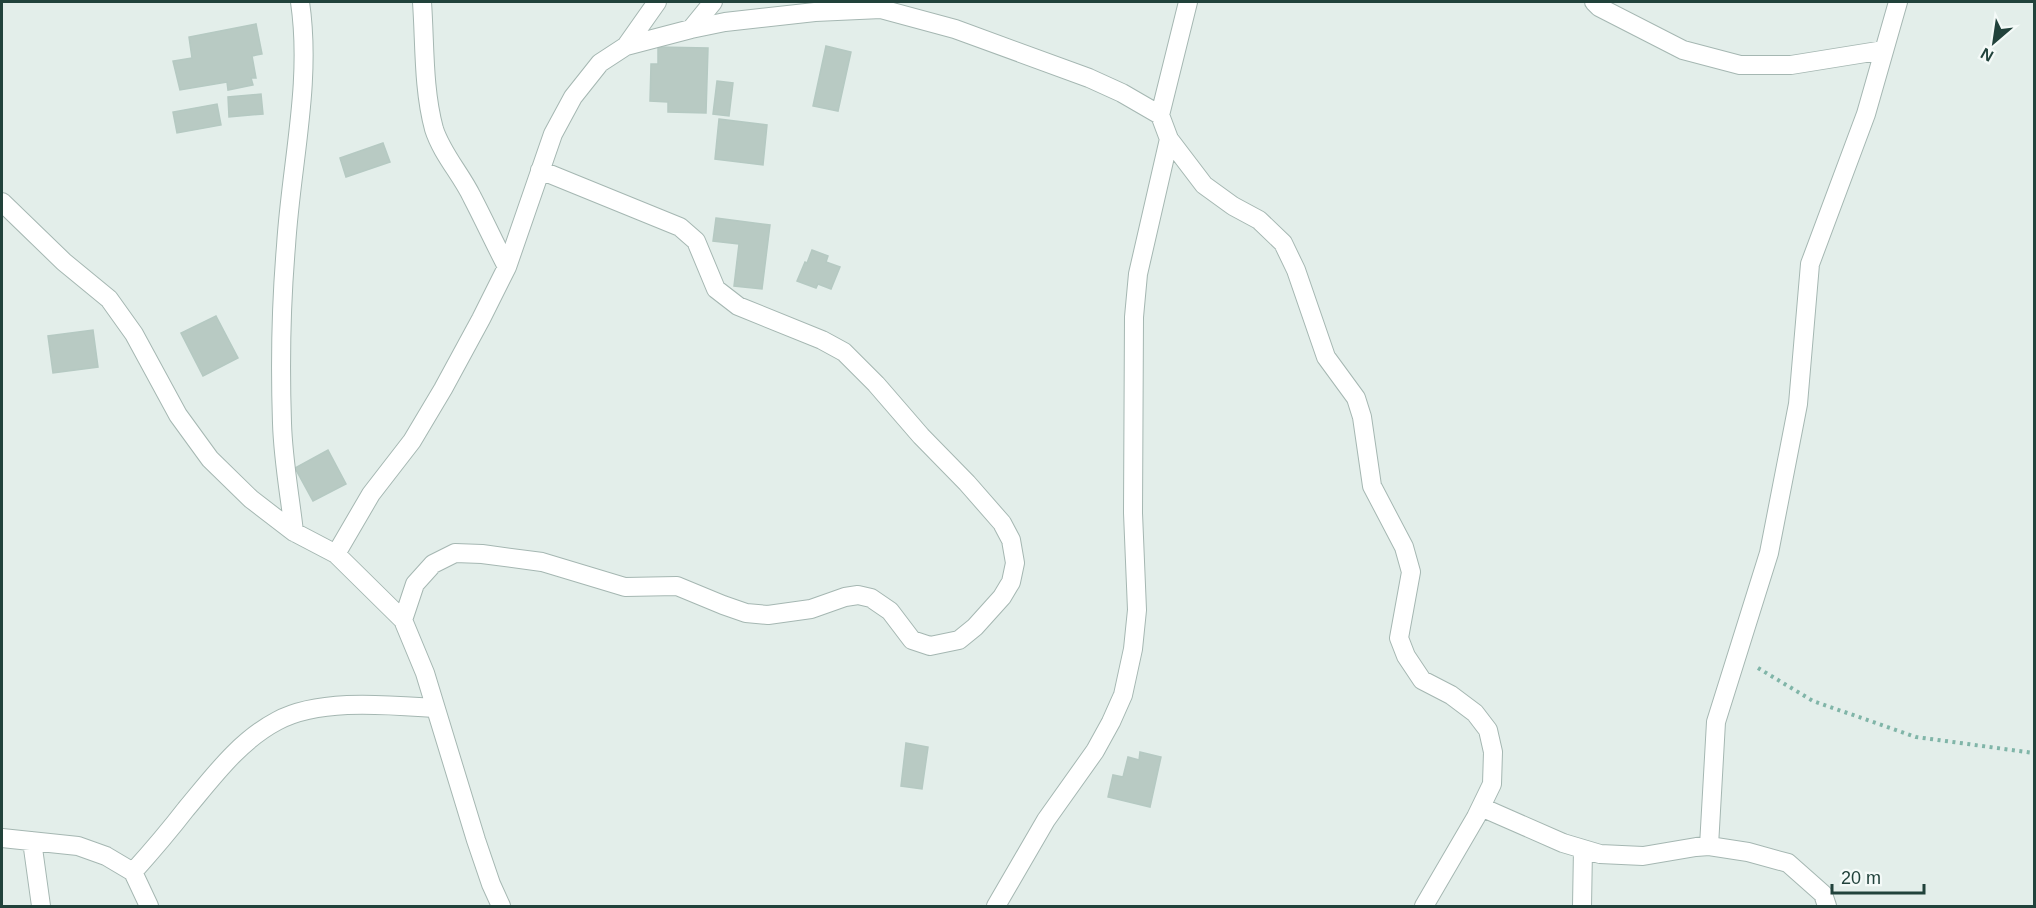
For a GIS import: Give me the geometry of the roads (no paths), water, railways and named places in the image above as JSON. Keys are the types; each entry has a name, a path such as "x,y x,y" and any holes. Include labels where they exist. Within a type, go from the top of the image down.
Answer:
{"street":[{"path":"294,532 282,424 282,309 286,244 304,82 304,45 300,2"},
{"path":"422,2 427,92 435,131 450,162 472,196 507,267"},
{"path":"626,46 657,2"},
{"path":"691,29 713,2"},
{"path":"1188,2 1160,116 1169,139 1204,185 1233,206 1258,220 1283,243 1296,270 1326,357 1356,398 1362,417 1372,486 1404,547 1411,572 1399,638 1406,657 1422,680 1450,695 1475,713 1488,730 1494,752 1492,784 1424,906"},
{"path":"1594,2 1599,7 1683,50 1740,65 1791,65 1884,50"},
{"path":"1709,846 1716,722 1769,554 1798,404 1810,264 1866,114 1898,2"},
{"path":"336,554 371,494 412,441 438,398 507,267 553,134 573,97 600,63 626,46 724,22 815,12 881,9 955,29 1089,78 1122,93 1160,116"},
{"path":"996,906 1046,820 1095,751 1111,722 1123,695 1134,649 1137,610 1133,513 1134,317 1138,274 1169,139"},
{"path":"403,620 415,584 433,564 455,554 482,554 542,562 625,587 677,586 746,613 768,615 811,609 844,597 858,595 871,598 890,610 912,640 930,646 959,640 990,611 1011,582 1015,563 1011,540 1002,524 967,483 844,352 822,340 738,306 716,289 696,241 680,227 540,170"},
{"path":"2,202 64,262 109,299 134,334 178,415 210,459 251,499 294,532 336,554 403,620 425,673 476,840 501,906"},
{"path":"133,872 244,743 278,720 314,709 353,705 435,708"},
{"path":"1481,807 1563,843 1600,854 1643,856 1709,846 1748,852 1788,863 1823,894 1827,906"},
{"path":"2,838 78,846 106,856 133,872 149,906"},
{"path":"32,841 40,906"},
{"path":"1582,906 1583,849"}]}
